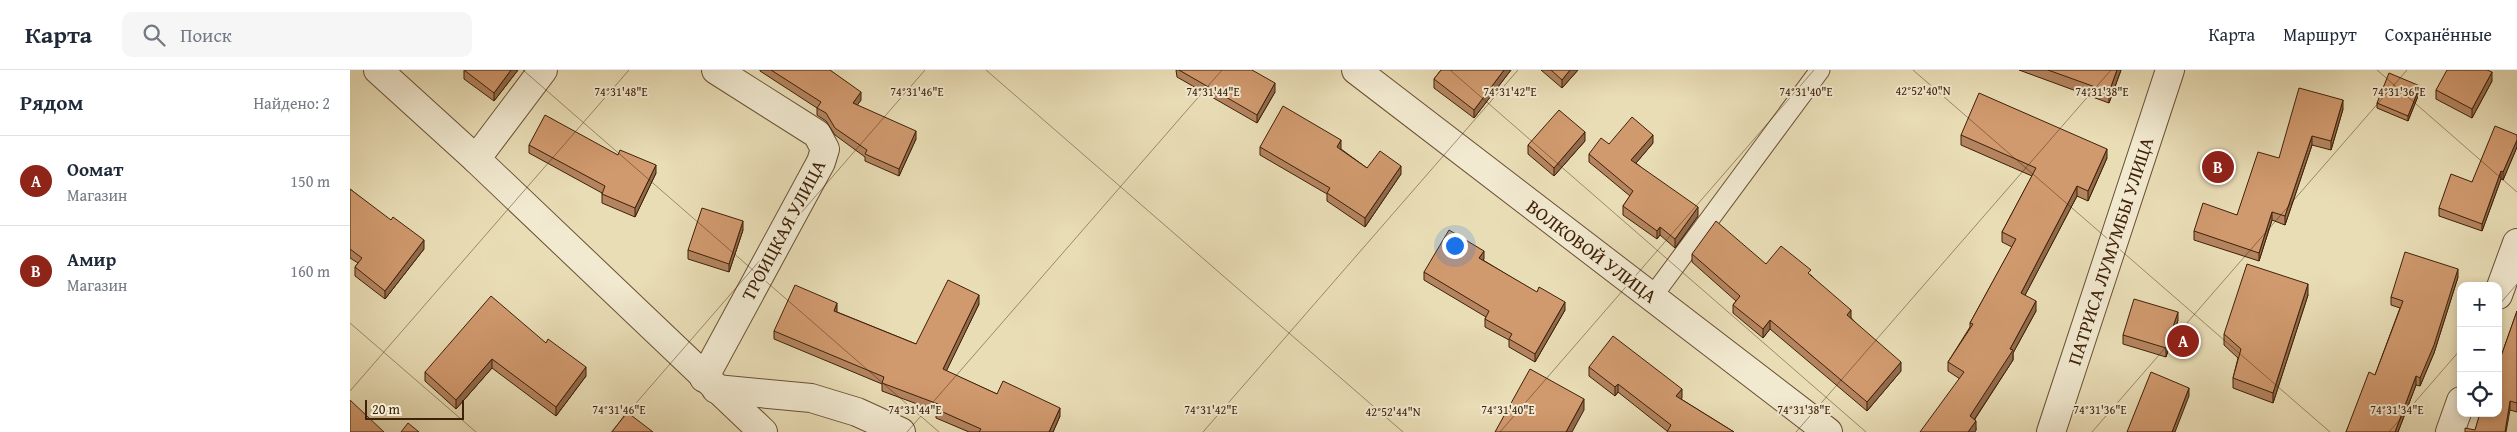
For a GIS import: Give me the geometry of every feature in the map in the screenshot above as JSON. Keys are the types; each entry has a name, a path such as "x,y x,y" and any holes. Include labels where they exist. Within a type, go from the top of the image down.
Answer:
{"street":[{"path":"378,70 476,159 763,432"},
{"path":"476,159 543,70"},
{"name":"ТРОИЦКАЯ УЛИЦА","path":"710,383 821,162 825,149 817,134 716,70"},
{"name":"ВОЛКОВОЙ УЛИЦА","path":"1356,70 1828,432"},
{"name":"ПАТРИСА ЛУМУМБЫ УЛИЦА","path":"2051,432 2170,70"},
{"path":"2502,285 2517,243"},
{"path":"710,383 811,398 857,412 901,432"},
{"path":"2450,432 2457,412"}],"lane":[{"path":"1652,297 1820,70"}],"building":[{"path":"464,70 511,70 494,93"},
{"path":"771,70 830,70 861,92 853,103 916,131 899,169 865,154 867,150 835,128 826,113 817,108 821,102"},
{"path":"1179,70 1252,70 1275,83 1257,115"},
{"path":"1441,70 1504,70 1474,110 1434,79"},
{"path":"1551,70 1570,70 1562,80"},
{"path":"2048,70 2117,70 2109,92"},
{"path":"2447,70 2487,70 2492,72 2472,109 2436,90"},
{"path":"2389,73 2420,86 2408,116 2377,103"},
{"path":"2299,88 2343,100 2331,141 2312,136 2285,216 2272,212 2259,253 2194,231 2203,203 2237,215 2258,152 2279,158"},
{"path":"1979,93 2107,149 2088,191 2077,186 2021,293 2036,301 2010,349 2013,350 1970,416 1976,421 1968,432 1920,432 1964,372 1948,362 1973,324 1970,323 2016,239 2002,232 2036,168 1961,135"},
{"path":"1283,106 1341,140 1337,147 1367,168 1380,151 1401,166 1365,218 1327,193 1330,188 1260,147"},
{"path":"1559,110 1585,132 1554,168 1528,145"},
{"path":"545,115 618,155 620,150 656,165 635,208 602,194 605,186 529,145"},
{"path":"1632,117 1653,135 1631,160 1698,207 1675,239 1660,227 1657,231 1623,206 1633,191 1589,154 1601,138 1609,144"},
{"path":"2495,126 2517,135 2517,140 2503,172 2501,171 2482,224 2439,208 2451,174 2472,182"},
{"path":"350,189 391,220 393,217 424,240 385,291 355,267 362,258 350,249"},
{"path":"702,208 743,221 729,264 688,250"},
{"path":"1716,221 1766,264 1781,246 1811,270 1808,273 1851,310 1847,315 1901,362 1867,402 1770,320 1763,329 1733,305 1740,296 1692,254"},
{"path":"1449,230 1484,251 1479,258 1537,292 1539,287 1565,302 1535,354 1509,339 1512,334 1485,319 1489,311 1424,272"},
{"path":"2405,252 2458,269 2434,345 2420,378 2416,376 2395,432 2346,432 2369,372 2375,375 2403,301 2391,297"},
{"path":"2247,264 2308,284 2273,393 2233,378 2241,349 2224,334"},
{"path":"948,280 979,295 943,369 997,394 1003,381 1060,408 1049,432 979,432 981,429 936,409 938,404 882,383 884,377 774,331 795,285 837,303 834,311 916,344"},
{"path":"491,296 546,343 548,339 586,367 556,407 492,359 456,400 425,372"},
{"path":"2134,299 2178,312 2166,348 2123,335"},
{"path":"2517,311 2517,403 2510,401 2505,432 2465,432 2465,428 2475,430 2479,417 2502,417 2502,354"},
{"path":"1613,336 1682,389 1676,396 1734,432 1667,432 1671,425 1618,384 1615,387 1589,367"},
{"path":"1530,369 1584,399 1566,432 1495,432"},
{"path":"2151,372 2189,388 2172,432 2127,432"},
{"path":"350,400 384,432 350,432"},
{"path":"627,412 653,432 612,432"},
{"path":"408,423 419,432 401,432"}],"place":[{"name":"Амир","path":"2218,167"},
{"name":"Оомат","path":"2183,341"}]}
